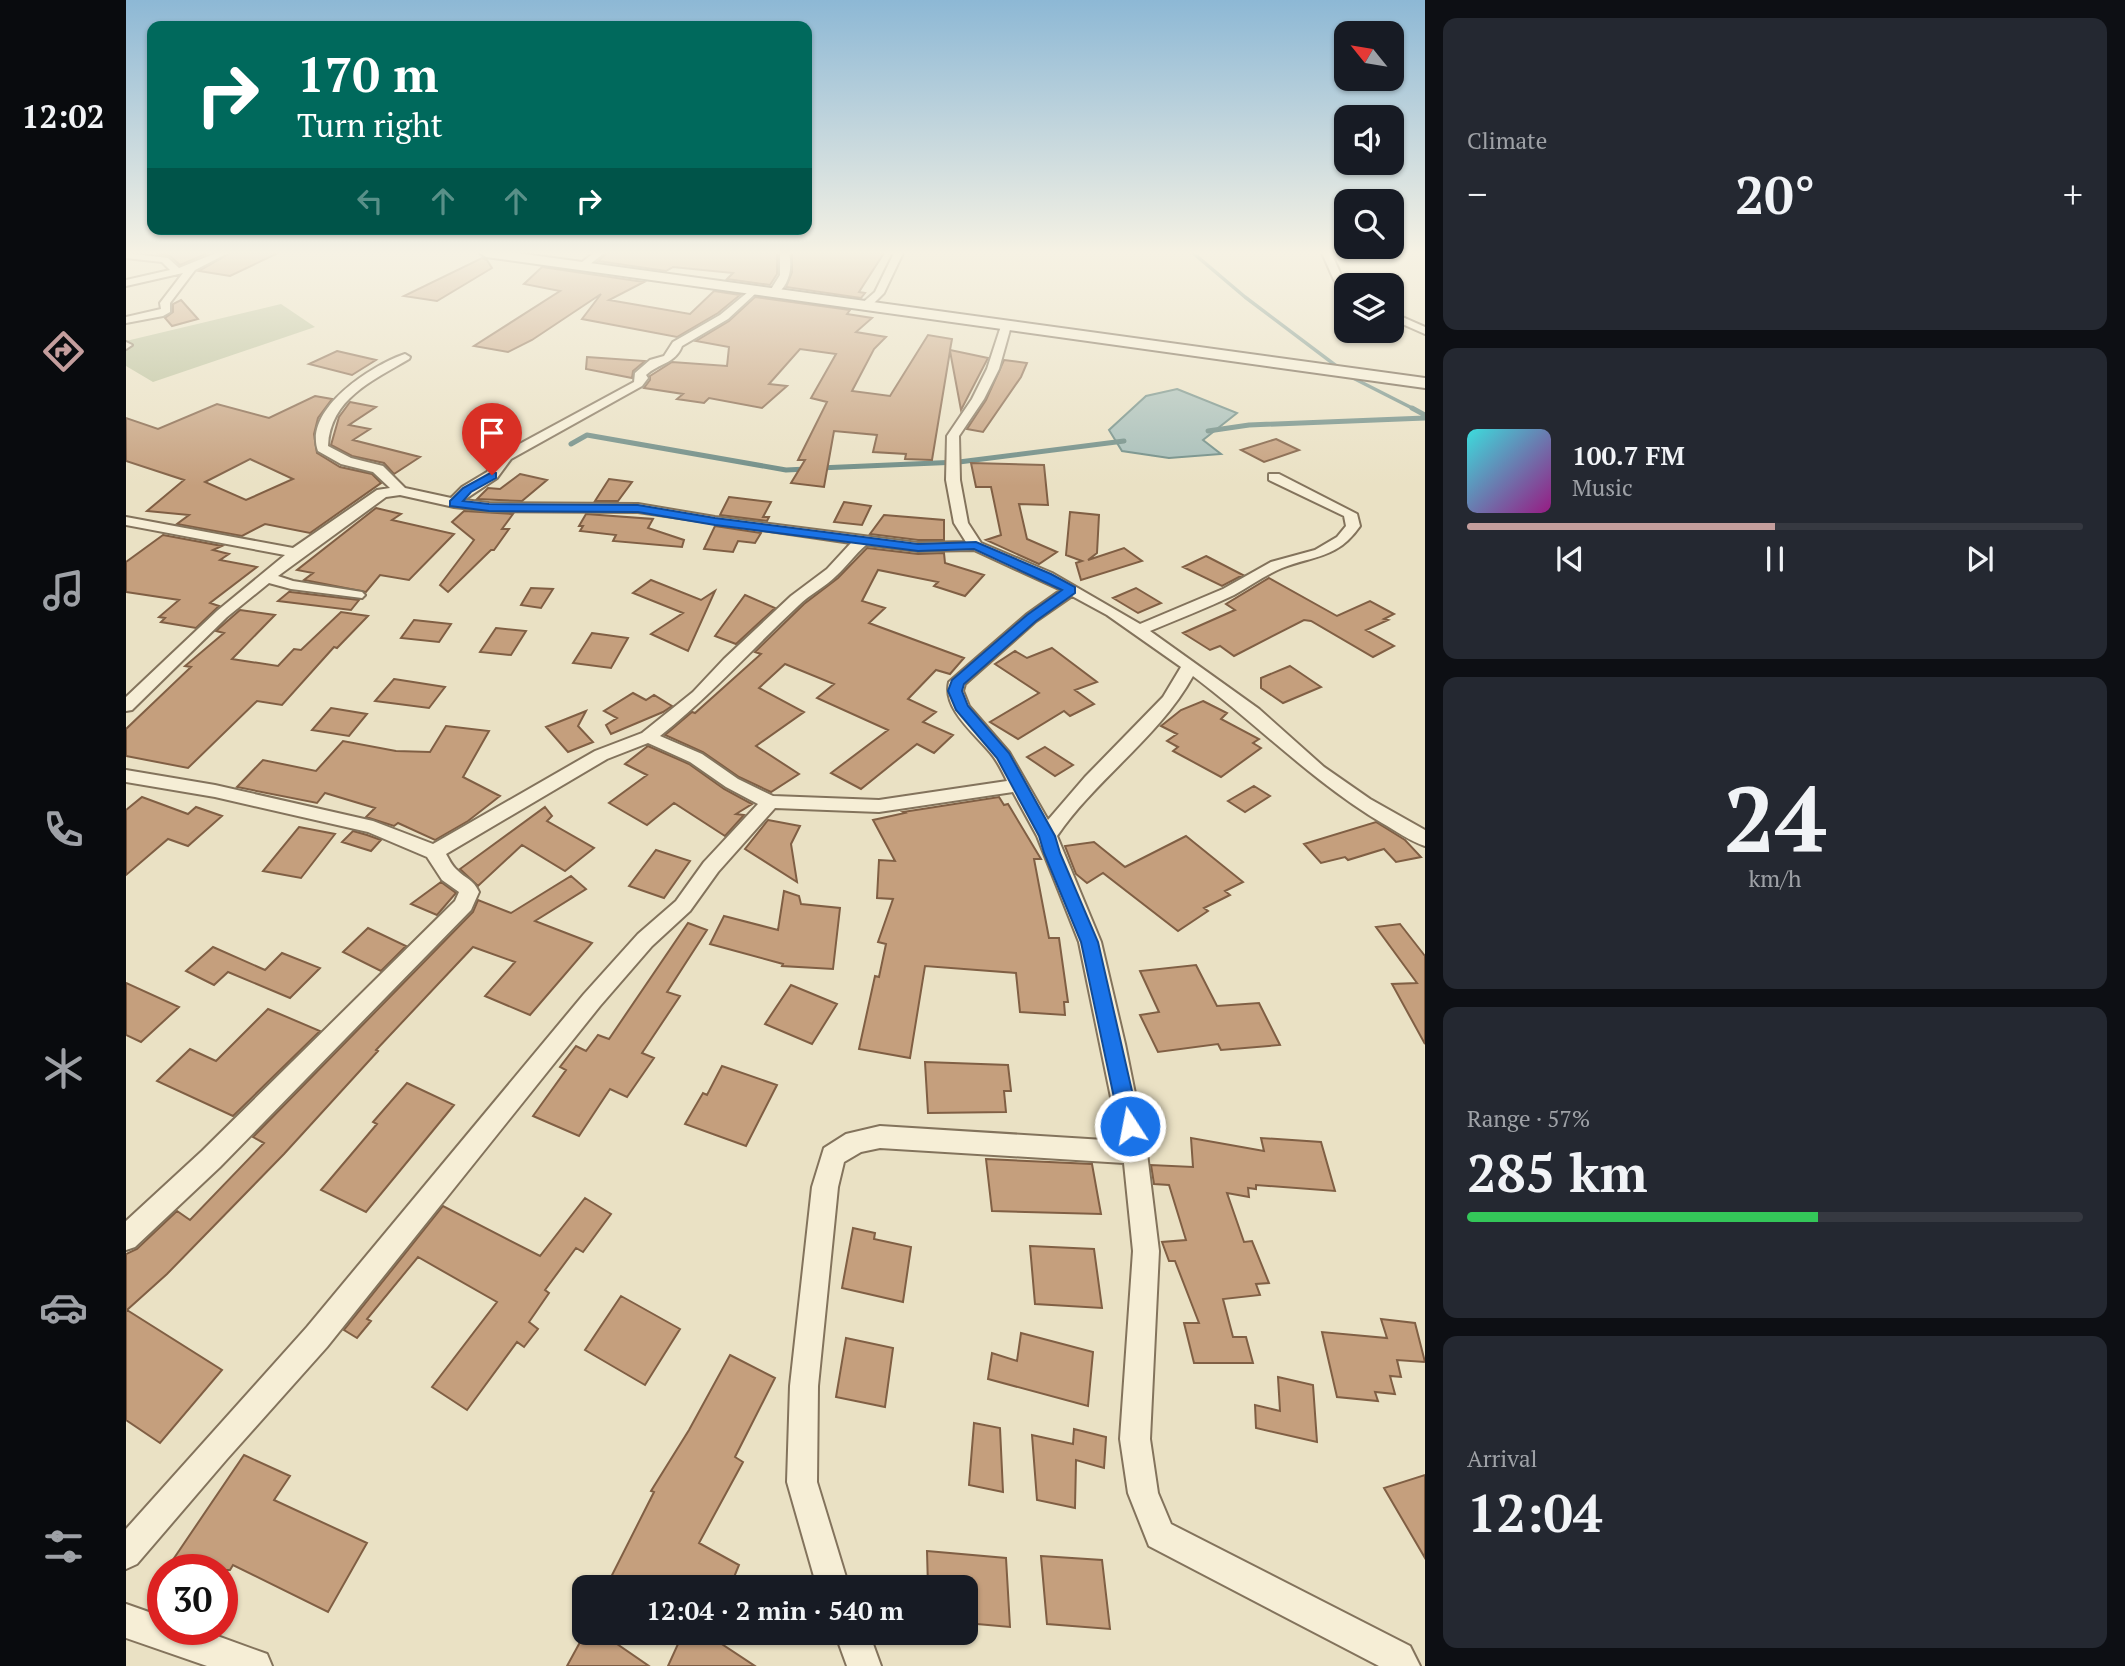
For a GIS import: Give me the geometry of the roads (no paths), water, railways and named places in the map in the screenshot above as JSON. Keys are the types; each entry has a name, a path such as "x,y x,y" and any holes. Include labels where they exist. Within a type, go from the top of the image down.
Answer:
{"main road":[{"path":"1041,331 1425,383"}],"street":[{"path":"454,503 467,490 492,475 507,456 638,384 642,378 639,375 654,362 668,359 673,355 677,344 700,331"},
{"path":"976,546 961,523 953,480 953,436 978,400 993,369 1005,331"},
{"path":"400,491 378,469 346,461 322,449 321,435 322,424 349,391 405,356"},
{"path":"1139,630 1228,592 1276,565 1320,553 1342,540 1353,526 1350,514 1274,477"},
{"path":"126,706 222,614 296,553 383,493 400,491 454,503 489,507 638,508 715,522 918,547 976,546 1047,576 1139,630 1253,713 1318,771 1363,803 1425,839"},
{"path":"126,521 296,553"},
{"path":"434,852 601,755 648,737 699,696 730,662 796,599 832,572 845,555 864,539"},
{"path":"267,577 291,584 357,594"},
{"path":"1070,590 1031,618 957,682 955,691 961,707 1003,756 1047,836 1090,942 1114,1044 1135,1153 1146,1251 1135,1439 1143,1493 1160,1535 1208,1562 1269,1589 1358,1635 1398,1658 1403,1666"},
{"path":"1047,836 1063,812 1184,683 1189,666"},
{"path":"648,737 696,758 732,783 769,802 879,806 1019,785"},
{"path":"126,793 135,778 215,791 373,827 434,852 449,875 466,884 470,892 464,905 211,1159 126,1238"},
{"path":"126,1553 216,1447 317,1337 592,1000 645,940 683,906 710,867 769,802"},
{"path":"828,1575 802,1482 804,1385 825,1188 833,1156 855,1142 880,1137 1135,1153"},
{"path":"126,1621 255,1666"},
{"path":"856,1645 864,1666"}],"water":[{"path":"1177,389 1237,413 1203,440 1221,454 1169,458 1122,451 1109,430 1146,396"}],"waterway":[{"path":"1290,331 1351,377 1416,410"},
{"path":"1412,408 1425,415"},
{"path":"1208,431 1249,425 1425,418"},
{"path":"571,444 587,435 786,470 807,469"},
{"path":"819,468 959,462 1124,441"}]}
